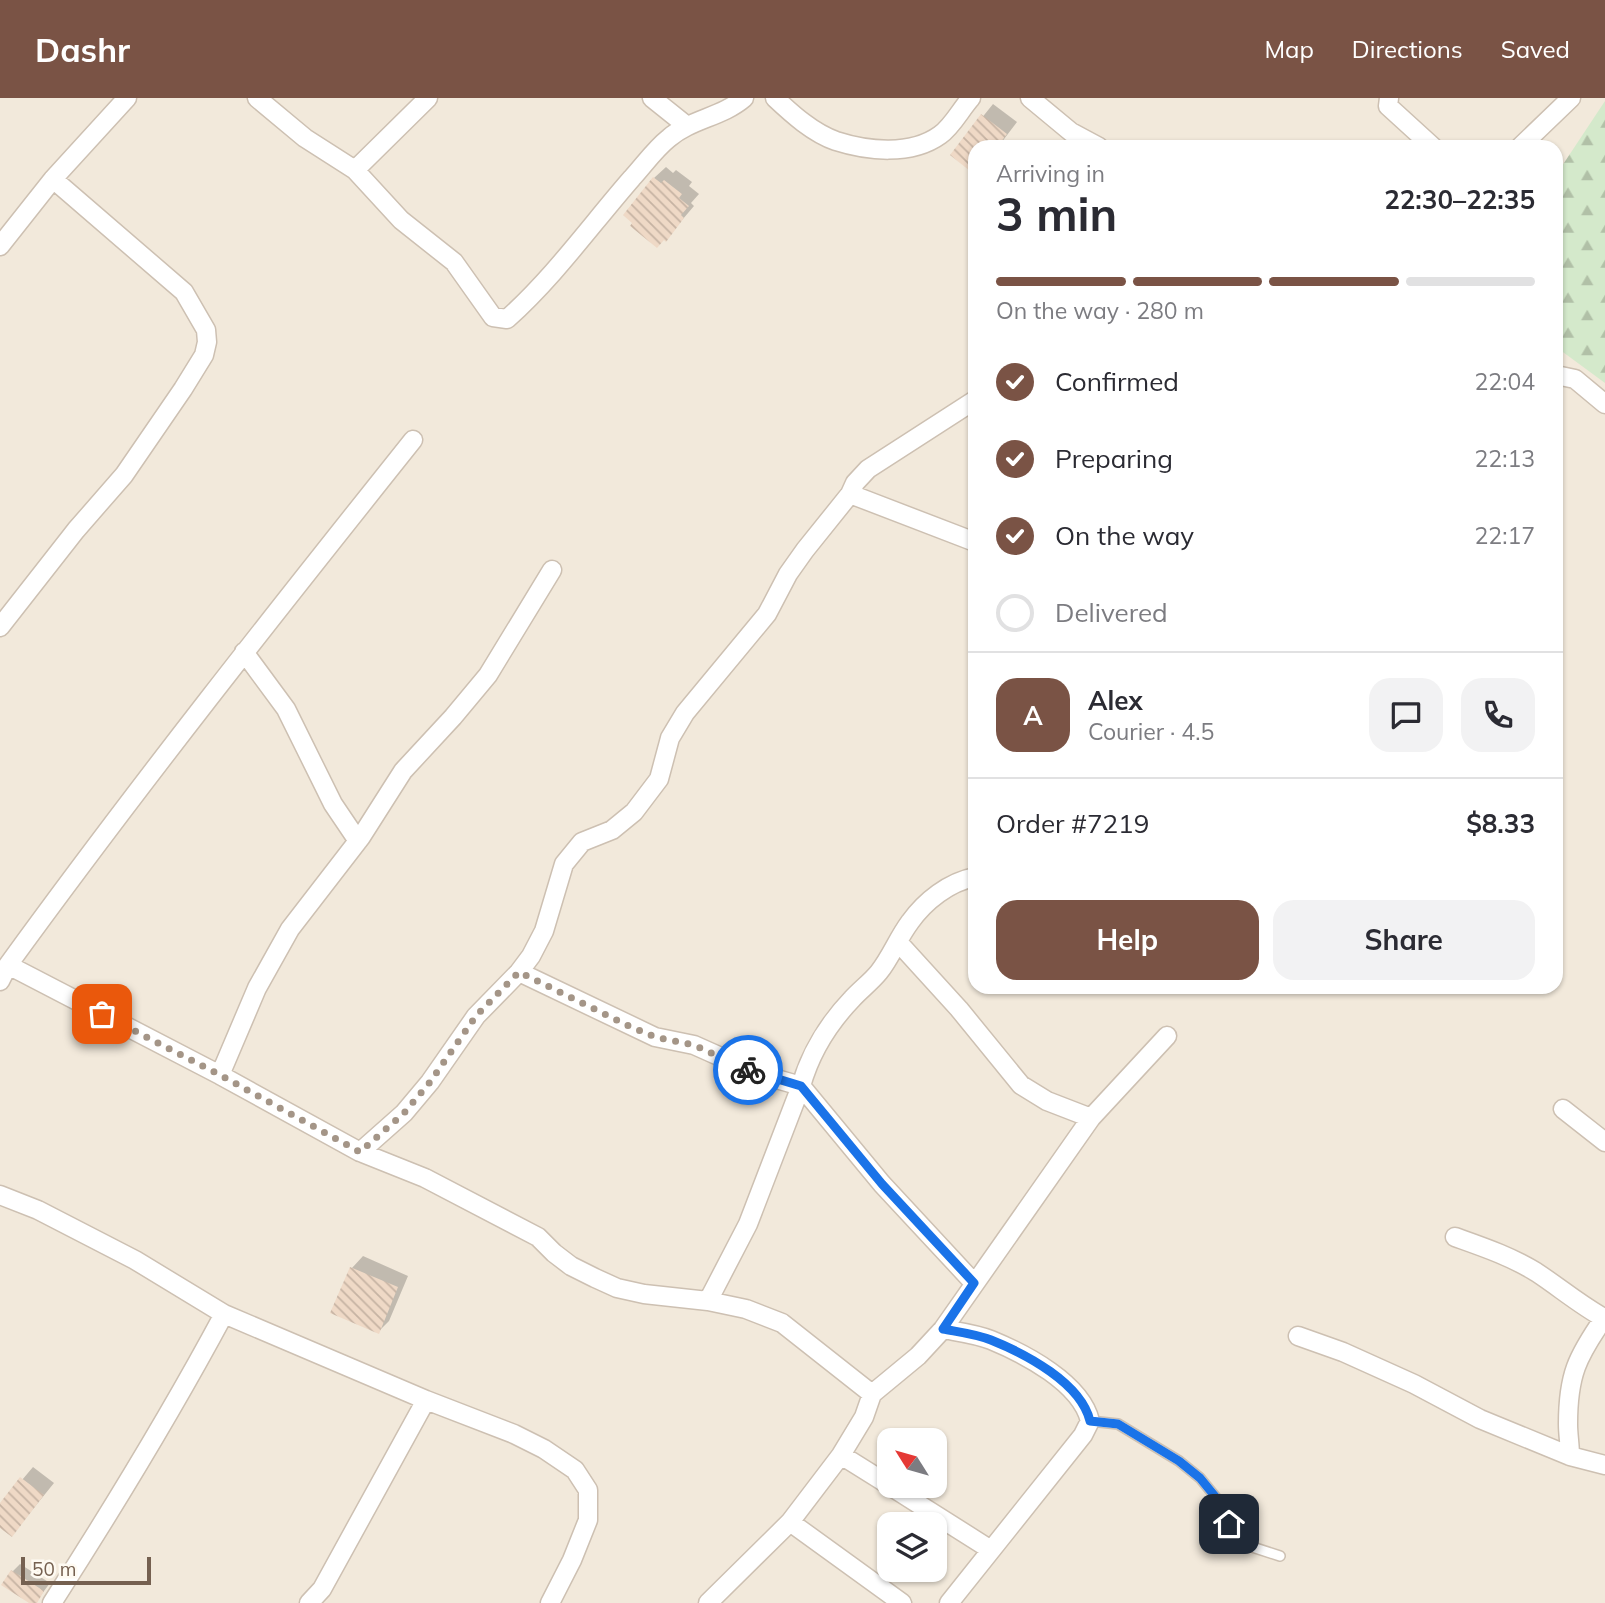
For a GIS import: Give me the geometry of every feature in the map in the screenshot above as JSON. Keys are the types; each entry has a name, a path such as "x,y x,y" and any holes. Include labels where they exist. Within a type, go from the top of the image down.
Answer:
{"street":[{"path":"0,246 53,179 127,98"},
{"path":"257,98 305,138 355,170 401,220 454,262 494,317 507,319 541,286 668,138 687,126 731,109 744,98"},
{"path":"355,170 428,98"},
{"path":"652,98 687,126"},
{"path":"775,98 798,119 834,141 880,150 915,147 941,135 971,98"},
{"path":"1030,98 1071,132 1086,140"},
{"path":"1389,98 1388,106 1425,140"},
{"path":"1527,140 1570,98"},
{"path":"0,626 76,530 124,475 183,390 204,355 208,342 206,330 184,292 53,179"},
{"path":"1563,376 1575,379 1605,404"},
{"path":"360,1152 404,1113 430,1082 476,1016 531,956 544,931 564,864 582,842 612,830 634,812 659,779 670,738 685,713 767,614 788,574 850,494 855,483 868,469 968,405"},
{"path":"413,440 244,652 70,879 4,973 220,1075 360,1152 425,1178 538,1237 571,1266 617,1288 746,1309 782,1323 872,1394"},
{"path":"850,494 968,539"},
{"path":"220,1075 257,988 290,929 358,841 403,771 488,675 552,570"},
{"path":"244,652 286,709 333,804 358,841"},
{"path":"708,1301 748,1224 801,1086 807,1062 833,1020 876,976 910,922 934,898 958,881 968,879"},
{"path":"898,942 959,1009 1021,1085 1048,1101 1091,1118"},
{"path":"519,972 655,1037 694,1045 759,1074 801,1086 882,1184 974,1283"},
{"path":"708,1603 790,1522 841,1455 864,1417 872,1394 918,1356 943,1329 1091,1118 1167,1036"},
{"path":"1563,1109 1605,1142"},
{"path":"0,1195 38,1210 122,1254 224,1314 426,1400 514,1434 544,1449 575,1470 588,1490 588,1520 572,1560 550,1603"},
{"path":"1455,1237 1513,1259 1577,1303 1604,1318 1576,1361 1570,1384 1570,1456"},
{"path":"52,1603 122,1494 190,1379 224,1314"},
{"path":"943,1329 989,1339 1026,1356 1064,1382 1087,1410 1090,1421 1083,1436 948,1603"},
{"path":"1298,1336 1415,1384 1480,1419 1570,1456 1605,1465"},
{"path":"309,1603 322,1589 426,1400"},
{"path":"841,1455 877,1478"},
{"path":"908,1498 991,1550"},
{"path":"790,1522 899,1602"}],"lane":[{"path":"1090,1421 1118,1424 1179,1461 1200,1478 1218,1500 1240,1542 1280,1556"}],"shaded area":[{"path":"0,98 1605,98 1605,1603 0,1603"}],"green space":[{"path":"1605,101 1605,383 1563,352 1563,164"}],"building":[{"path":"981,114 1007,134 1002,140 968,140 968,169 950,155"},
{"path":"653,177 661,183 664,180 682,194 679,198 689,206 681,215 684,218 666,242 664,240 657,248 630,226 632,223 623,215"},
{"path":"350,1267 398,1287 379,1334 330,1313"},
{"path":"20,1477 44,1495 12,1537 0,1528 0,1503"},
{"path":"11,1570 44,1591 37,1603 29,1603 1,1585"}],"way so far":[{"path":"102,1014 360,1152 404,1113 430,1082 476,1016 519,972 629,1026 655,1037 694,1045 748,1070"}],"route":[{"path":"748,1070 801,1086 882,1184 974,1283 943,1329 989,1339 1026,1356 1064,1382 1087,1410 1090,1421 1118,1424 1179,1461 1200,1478 1218,1500 1229,1524"}]}
